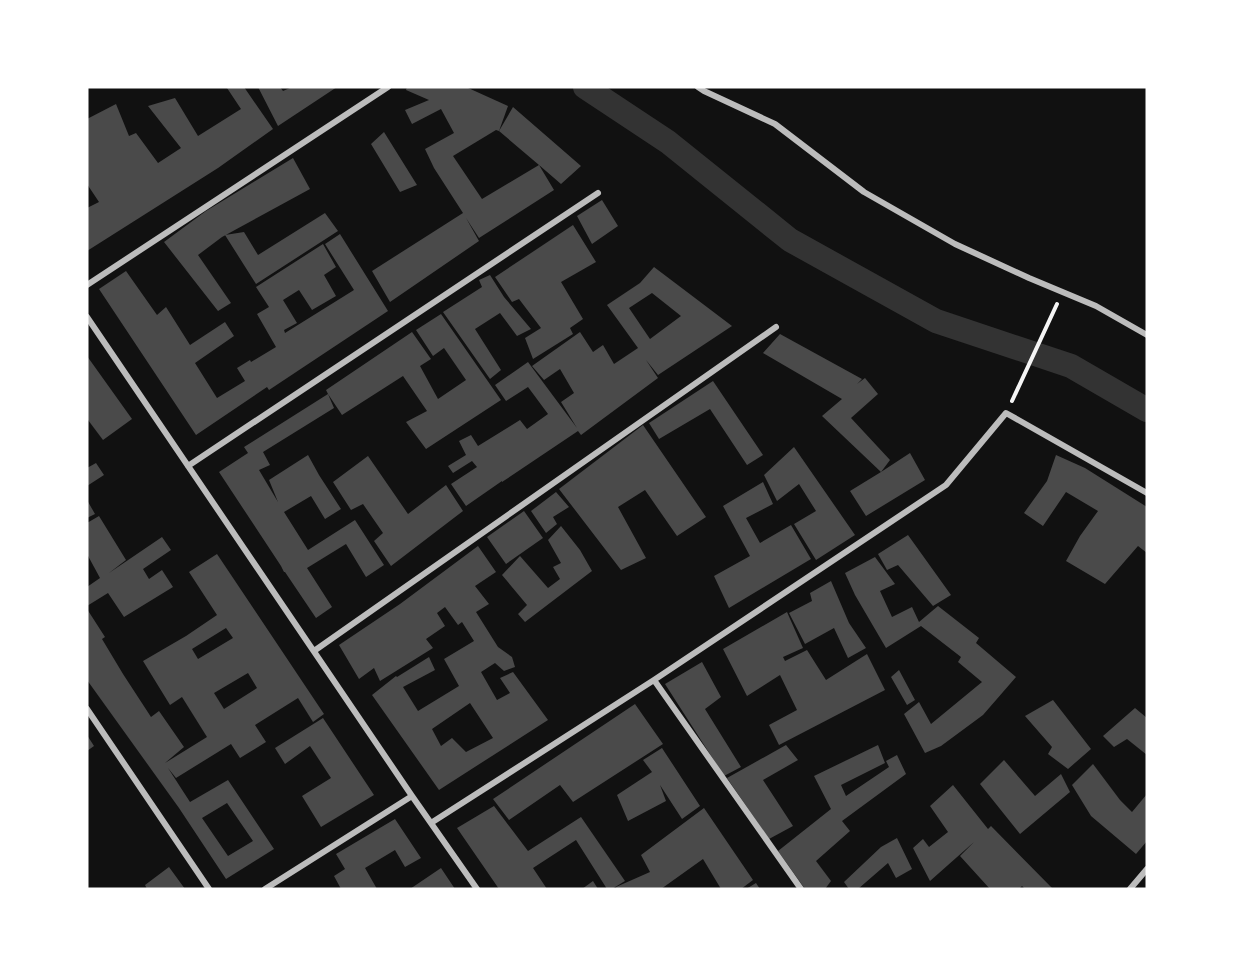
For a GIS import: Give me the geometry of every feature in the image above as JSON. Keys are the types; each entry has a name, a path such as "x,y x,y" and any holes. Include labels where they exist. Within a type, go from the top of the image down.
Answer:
{"street":[{"path":"87,285 388,87"},
{"path":"698,87 775,124 864,192 955,244 1029,279 1096,306 1147,335"},
{"path":"188,466 598,193"},
{"path":"87,317 477,889"},
{"path":"314,651 776,327"},
{"path":"431,823 654,680 946,485 1006,414 1147,493"},
{"path":"654,680 801,889"},
{"path":"87,709 209,889"},
{"path":"265,889 412,796"},
{"path":"1130,889 1147,869"}],"path":[{"path":"1013,400 1056,307"}],"building":[{"path":"228,87 244,87 273,129 218,168 87,251 87,208 99,202 87,184 87,119 116,104 129,136 136,133 158,163 181,148 148,106 175,98 198,136 241,109"},
{"path":"258,87 280,87 283,91 292,87 337,87 278,126"},
{"path":"407,87 466,87 508,106 499,131 496,130 453,156 482,199 539,165 554,190 479,238 466,218 479,241 390,302 372,271 463,213 434,168 425,149 454,133 441,109 412,124 405,110 429,100 406,90"},
{"path":"513,107 581,166 561,184 499,131"},
{"path":"384,132 417,185 400,192 371,144"},
{"path":"293,158 310,189 222,237 198,255 231,303 218,311 164,242 206,211"},
{"path":"602,200 618,226 592,244 577,216"},
{"path":"325,213 338,231 256,284 225,235 244,232 258,255"},
{"path":"573,225 596,262 561,282 583,319 570,328 573,334 533,359 525,338 541,328 519,299 512,302 495,277"},
{"path":"340,234 388,311 269,390 267,387 196,435 99,289 126,271 157,315 166,307 190,345 225,322 234,336 195,363 217,398 245,381 237,368 276,347 257,314 269,307 256,287 323,244 336,267 324,275 336,296 312,310 299,290 283,300 297,323 284,330 285,333 354,290 325,244"},
{"path":"654,267 732,326 658,375 646,360 658,378 581,435 578,431 466,506 451,484 477,467 472,461 453,473 448,466 466,455 459,441 471,435 478,446 520,420 527,429 548,414 528,387 506,401 495,385 528,362 577,428 561,402 574,393 560,369 544,380 532,366 580,332 593,352 603,345 614,364 638,348 607,305 640,283","holes":["652,293 681,316 650,339 629,308"]},
{"path":"490,275 504,297 531,329 517,336 500,313 475,329 501,370 490,379 443,312 482,287 479,280"},
{"path":"441,314 501,400 426,449 406,422 427,411 403,376 342,415 326,390 412,332 431,359 420,366 438,399 466,380 444,348 433,356 416,330"},
{"path":"780,334 862,379 857,384 865,378 878,394 851,418 890,460 881,472 822,416 842,399 763,353"},
{"path":"87,356 132,419 103,440 87,421"},
{"path":"713,381 763,455 747,465 710,409 659,439 649,423"},
{"path":"328,394 334,408 263,452 270,465 259,470 278,502 269,480 308,455 341,509 325,519 311,496 284,512 308,550 355,520 384,565 366,577 346,544 307,568 332,607 316,618 219,472 248,453 244,447"},
{"path":"643,425 706,517 677,536 645,490 618,507 646,558 621,570 559,489"},
{"path":"794,447 855,535 816,560 794,524 816,511 799,484 777,501 764,475"},
{"path":"910,453 925,480 866,516 850,491"},
{"path":"1056,455 1085,468 1147,507 1147,553 1138,546 1105,584 1066,561 1098,511 1066,492 1043,526 1024,513 1047,481"},
{"path":"368,456 408,514 446,485 463,511 391,566 374,541 383,533 363,504 351,510 333,482"},
{"path":"96,463 104,475 87,486 87,468"},
{"path":"763,482 773,504 746,518 760,543 791,525 811,559 729,608 714,576 750,556 723,506"},
{"path":"556,492 569,507 553,517 557,524 546,533 531,511"},
{"path":"87,500 95,514 87,518"},
{"path":"524,511 543,538 506,564 487,537"},
{"path":"99,516 126,560 109,573 162,537 171,550 143,569 149,579 162,570 173,587 124,617 108,593 87,606 87,587 100,578 87,554 87,523"},
{"path":"561,526 580,550 592,571 525,622 518,614 527,605 502,575 520,556 548,588 560,579 553,567 561,563 548,540"},
{"path":"908,535 951,595 933,606 898,565 887,570 878,554"},
{"path":"478,546 496,572 475,586 489,604 476,612 498,647 512,657 515,667 504,671 495,663 481,672 497,700 510,693 500,678 513,672 548,720 439,790 372,695 396,676 429,657 435,670 403,687 418,711 459,686 444,659 474,641 462,622 458,625 445,607 437,613 445,626 426,639 433,648 380,681 374,668 359,679 339,645 400,604","holes":["470,703 493,738 466,752 452,738 441,746 432,729"]},
{"path":"217,554 324,714 313,722 298,698 255,725 266,742 240,758 231,744 176,778 168,768 190,802 228,780 274,849 226,879 179,808 87,680 87,609 105,637 102,639 151,717 159,711 184,747 165,763 207,737 182,697 170,705 143,661 217,615 189,572","holes":["226,628 233,638 198,659 192,649","248,673 257,688 224,709 214,693","227,803 253,841 228,856 202,818"]},
{"path":"875,557 895,584 880,591 892,617 912,607 919,622 938,606 979,638 976,643 1016,677 983,715 941,746 925,753 904,714 919,702 931,724 982,682 958,662 961,657 921,626 886,648 845,573"},
{"path":"831,581 849,623 866,648 848,658 834,628 805,644 789,613 812,601 810,593"},
{"path":"787,612 803,648 783,657 785,661 807,650 826,680 867,654 885,690 779,745 769,725 797,710 780,675 747,696 723,649"},
{"path":"702,662 721,697 705,709 741,767 724,776 665,684"},
{"path":"899,670 915,700 907,705 891,677"},
{"path":"1053,700 1091,749 1068,769 1048,754 1052,747 1025,716"},
{"path":"635,704 663,744 573,802 560,785 509,820 493,799"},
{"path":"1135,708 1147,718 1147,755 1127,739 1114,747 1103,736"},
{"path":"323,718 374,795 321,827 302,796 331,778 310,746 285,764 275,748"},
{"path":"87,735 94,746 87,751"},
{"path":"786,745 798,760 763,780 793,826 769,839 727,778"},
{"path":"878,745 885,763 841,785 846,796 889,767 886,761 897,755 906,774 842,821 850,831 816,861 831,881 825,889 805,889 778,851 831,809 814,776"},
{"path":"662,748 700,806 682,819 660,785 666,801 628,821 617,795 652,772 643,760"},
{"path":"1004,760 1035,796 1061,774 1070,792 1020,834 980,784"},
{"path":"1093,764 1132,812 1147,794 1147,841 1136,854 1091,816 1072,785"},
{"path":"953,785 988,829 991,826 1053,889 1025,889 1022,886 1019,889 990,889 960,856 974,842 930,881 913,848 923,839 929,847 948,832 930,806"},
{"path":"494,806 528,851 581,817 625,881 612,889 607,889 576,840 533,868 547,889 499,889 457,828"},
{"path":"704,808 753,880 741,889 721,889 703,859 661,889 617,889 616,887 650,872 641,855"},
{"path":"395,819 421,858 405,867 395,850 365,868 377,889 341,889 334,876 345,869 336,854"},
{"path":"897,838 912,869 896,878 888,863 858,889 849,889 844,882 881,847"},
{"path":"169,867 185,889 147,889 145,885"},
{"path":"441,868 455,889 410,889"},
{"path":"593,881 598,889 582,889"},
{"path":"756,883 760,889 746,889"}],"waterway":[{"path":"585,87 668,142 790,240 936,321 1071,366 1147,410"}]}
